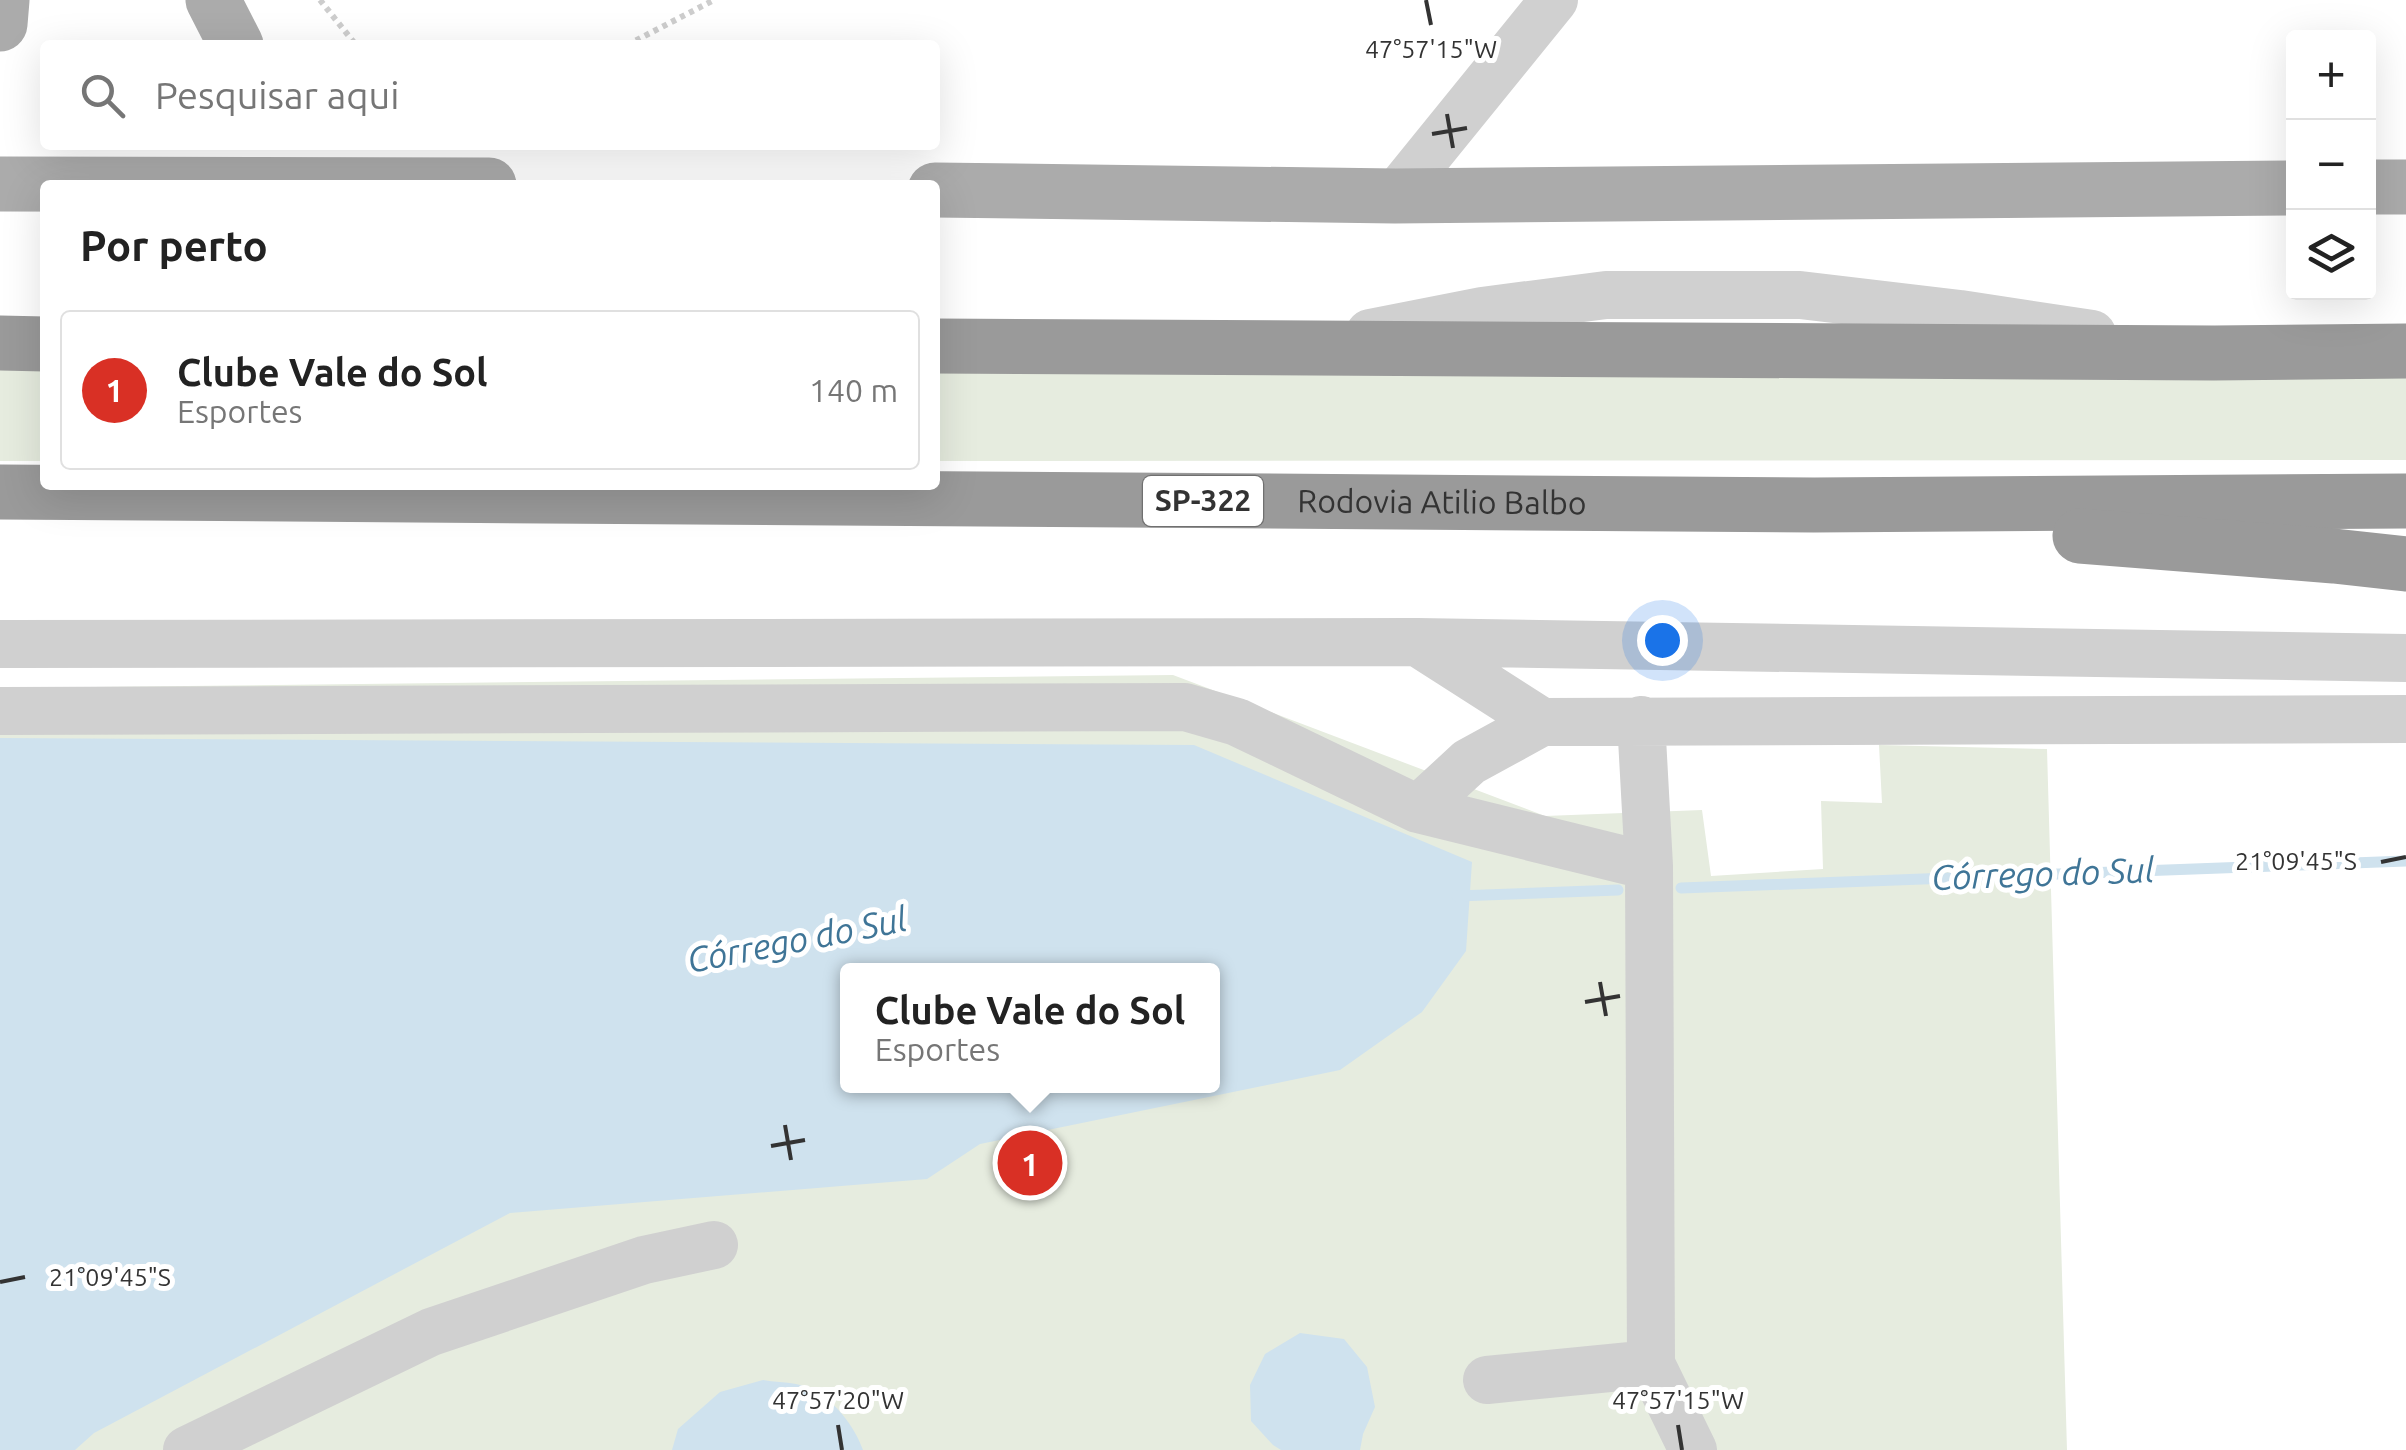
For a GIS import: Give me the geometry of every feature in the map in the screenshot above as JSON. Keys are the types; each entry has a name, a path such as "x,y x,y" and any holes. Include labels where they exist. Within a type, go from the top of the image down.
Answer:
{"highway":[{"path":"0,344 40,344"},
{"path":"940,346 2406,352"},
{"name":"Rodovia Atilio Balbo","path":"0,492 1814,506 2406,501"},
{"path":"1814,506 2033,532 2406,564"}],"main road":[{"path":"0,24 2,0"},
{"path":"213,0 233,40"},
{"path":"296,150 333,180"},
{"path":"0,184 40,184"},
{"path":"2376,187 2406,187"},
{"path":"940,190 1396,196 2286,188"}],"street":[{"path":"1396,196 1554,0"},
{"path":"0,644 1418,642 2406,658"},
{"path":"1418,642 1542,722"},
{"path":"0,710 1185,707 1237,722 1418,808 1649,866"},
{"path":"1418,808 1469,762 1542,722 2406,718"},
{"path":"1642,720 1649,866 1650,1364 1693,1450"},
{"path":"187,1450 431,1332 644,1260 714,1245"},
{"path":"1487,1380 1650,1364"}],"path":[{"path":"320,0 352,40"},
{"path":"638,40 714,0"}],"shaded area":[{"path":"0,359 40,359 40,461 0,461"},
{"path":"940,359 2406,363 2406,460 940,461"},
{"path":"1173,675 1545,816 1702,810 1711,876 1823,869 1821,801 1882,803 1879,745 2047,749 2067,1450 0,1450 0,688"}],"water":[{"path":"0,738 1194,745 1472,862 1466,951 1422,1012 1340,1070 980,1144 927,1179 510,1213 94,1433 75,1450 0,1450"},
{"path":"1300,1333 1344,1339 1367,1367 1375,1407 1360,1450 1281,1450 1251,1421 1250,1385 1265,1354"},
{"path":"763,1380 807,1387 828,1400 846,1418 863,1450 672,1450 678,1429 720,1392"}],"waterway":[{"name":"Córrego do Sul","path":"1681,888 2406,861"},
{"name":"Córrego do Sul","path":"1457,896 1618,890"}],"place":[{"name":"Clube Vale do Sol","path":"1030,1163"}]}
